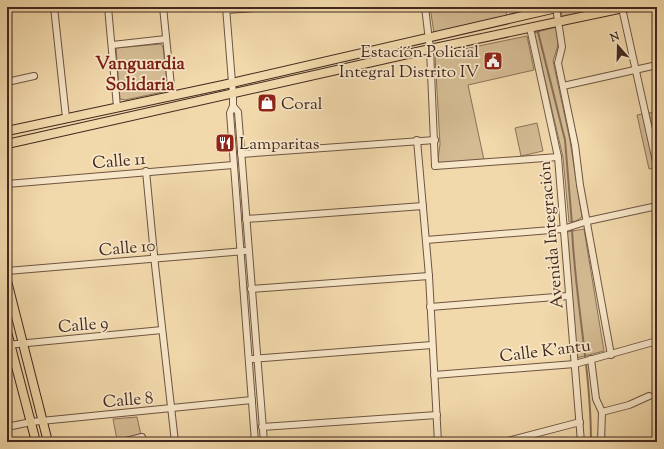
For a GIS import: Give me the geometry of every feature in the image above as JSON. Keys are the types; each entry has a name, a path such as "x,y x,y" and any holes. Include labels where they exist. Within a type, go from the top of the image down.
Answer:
{"main road":[{"path":"7,131 231,83 430,38 557,7"},
{"path":"7,144 233,95 430,49 625,8"},
{"path":"7,281 44,421 48,442"},
{"path":"7,332 9,345 36,442"}],"street":[{"path":"54,7 66,118"},
{"path":"108,7 117,107"},
{"path":"163,7 172,96"},
{"path":"255,442 230,113 233,106 233,95 226,8 272,7"},
{"path":"425,7 430,38 435,166 558,157"},
{"path":"524,7 532,14"},
{"name":"Avenida Integración","path":"557,7 562,47 558,63 575,145 580,185 588,221 611,355"},
{"path":"625,8 636,69 657,166"},
{"name":"Avenida Integración","path":"535,27 558,157 568,296 581,442"},
{"path":"112,45 166,39"},
{"path":"563,86 657,65"},
{"path":"7,82 34,76"},
{"path":"233,106 238,112 256,358 264,442"},
{"path":"241,154 417,140 435,140"},
{"path":"417,140 426,240 438,442"},
{"name":"Calle 11","path":"7,184 146,171 234,165"},
{"path":"146,171 154,259 175,442"},
{"path":"246,219 423,206"},
{"path":"426,240 563,229 588,221 657,208"},
{"name":"Calle 10","path":"7,271 248,251"},
{"path":"251,289 428,276"},
{"path":"430,306 568,296"},
{"name":"Calle 9","path":"9,345 162,330"},
{"name":"Calle K'antu","path":"434,375 575,364 657,341"},
{"path":"248,359 432,345"},
{"path":"587,360 596,399 602,412 601,442"},
{"path":"602,412 629,405 649,396"},
{"name":"Calle 8","path":"7,428 31,422 252,400"},
{"path":"262,427 437,415"},
{"path":"504,442 580,422"},
{"path":"122,442 142,438"}],"shaded area":[{"path":"430,7 506,7 507,18 434,33"},
{"path":"577,7 609,7 563,17 561,16 562,10"},
{"path":"556,27 558,45 553,61 570,141 582,217 576,221 569,222 563,157 534,33"},
{"path":"527,36 534,70 468,85 484,160 437,167 440,144 435,55"},
{"path":"161,44 163,47 167,91 125,100 120,99 116,48"},
{"path":"654,112 657,124 657,147 649,113"},
{"path":"643,114 655,168 649,169 637,115"},
{"path":"537,123 543,151 521,156 515,128"},
{"path":"584,229 604,351 577,358 567,232"},
{"path":"137,417 141,435 117,440 113,419"}],"waterway":[{"path":"533,7 534,12"},
{"path":"537,28 565,140 572,224"},
{"path":"572,228 576,282 586,362 591,442"}],"place":[{"name":"Estación Policial Integral Distrito IV","path":"493,61"},
{"name":"Coral","path":"267,103"},
{"name":"Lamparitas","path":"225,143"}],"district":[{"name":"Vanguardia Solidaria","path":"140,73"}]}
